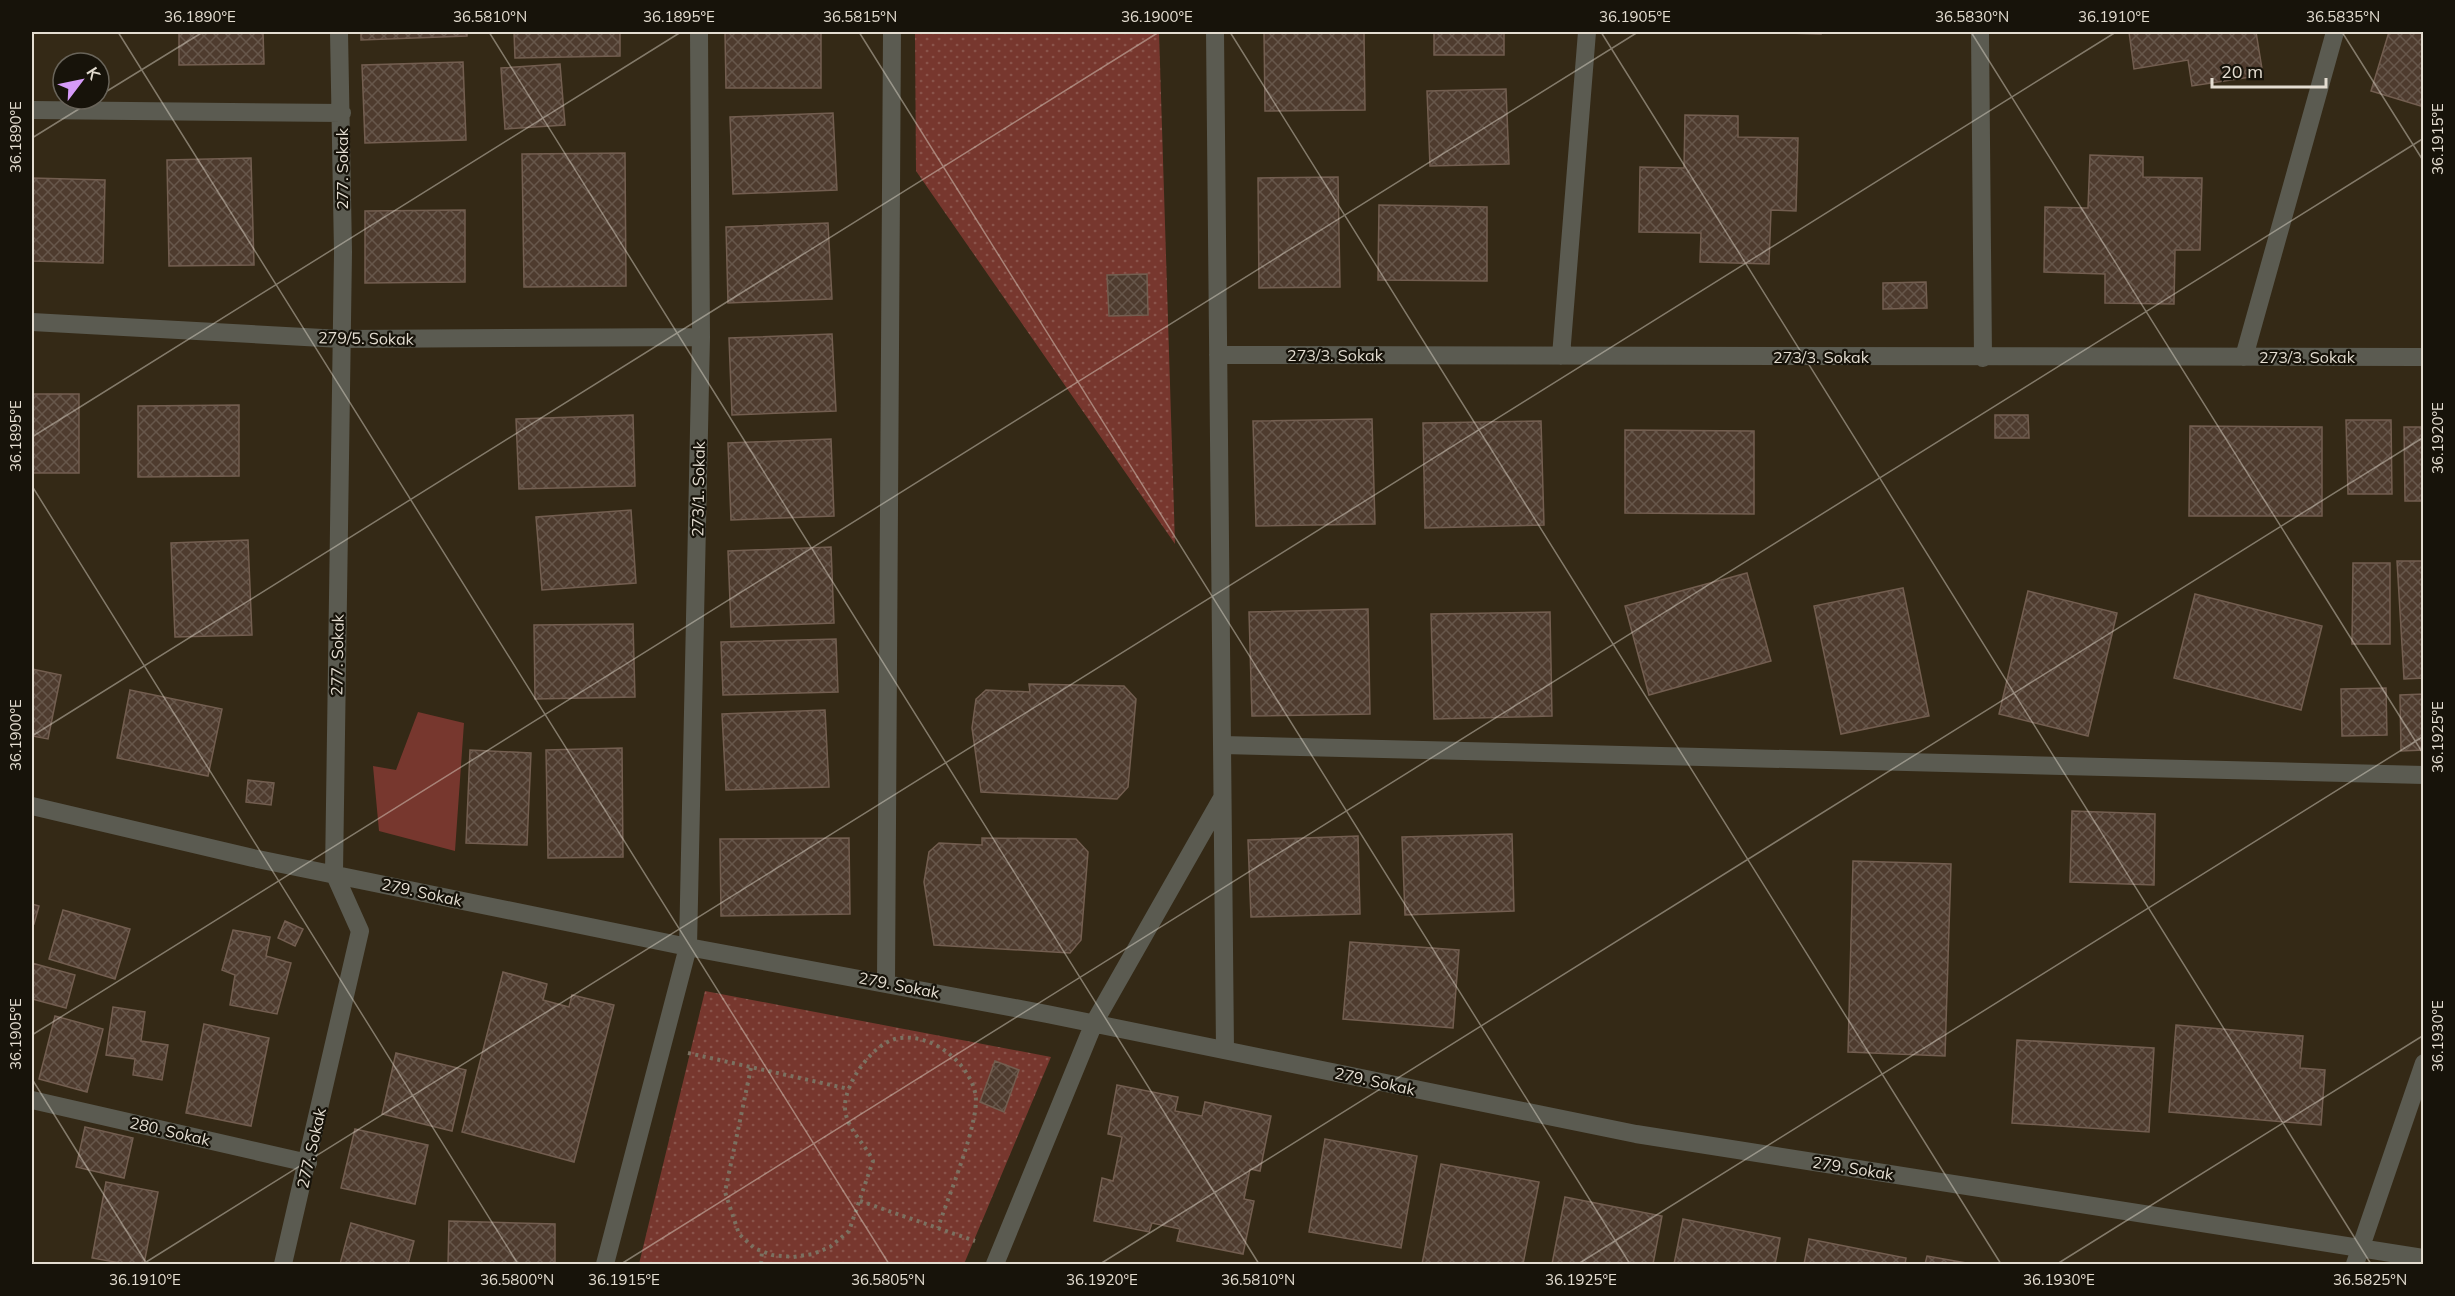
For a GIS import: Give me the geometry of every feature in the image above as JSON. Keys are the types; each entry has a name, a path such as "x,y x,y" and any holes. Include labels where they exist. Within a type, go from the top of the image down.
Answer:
{"street":[{"name":"277. Sokak","path":"283,1264 360,931 334,873 341,339 342,113 339,32"},
{"name":"273/1. Sokak","path":"605,1264 688,947 701,337 699,32"},
{"path":"886,982 892,32"},
{"path":"1215,32 1226,1050"},
{"path":"1561,356 1587,32"},
{"path":"1980,32 1983,358"},
{"path":"2244,357 2335,32"},
{"path":"32,110 342,113"},
{"name":"279/5. Sokak","path":"32,322 341,339 701,337"},
{"name":"273/3. Sokak","path":"1218,355 2424,357"},
{"path":"1223,745 2424,775"},
{"path":"998,1258 1094,1023 1223,796"},
{"name":"279. Sokak","path":"32,806 253,858 688,947 886,982 1094,1023 1636,1134 2361,1247 2422,1259"},
{"path":"2355,1264 2424,1063"},
{"name":"280. Sokak","path":"32,1100 308,1163"}],"path":[{"path":"751,1068 725,1192 739,1234 754,1248 793,1257 813,1254 830,1247 849,1231 873,1161 849,1123 845,1106 849,1084 865,1061 892,1040 908,1037 925,1040 946,1051 963,1069 975,1092 976,1114 938,1228"},
{"path":"662,1047 849,1089"},
{"path":"860,1201 938,1228 998,1258"},
{"path":"761,1264 762,1251"}],"shaded area":[{"path":"915,32 1159,32 1175,544 916,171"},
{"path":"418,712 464,723 455,851 379,831 373,766 396,770"},
{"path":"705,991 1051,1057 964,1264 639,1264"}],"building":[{"path":"179,32 263,32 264,64 179,65"},
{"path":"361,32 467,32 467,36 361,40"},
{"path":"514,32 620,32 620,56 515,58"},
{"path":"725,32 821,32 821,88 726,88"},
{"path":"1264,32 1364,32 1365,110 1265,111"},
{"path":"1434,32 1504,32 1504,55 1434,55"},
{"path":"1752,32 1821,32 1821,34"},
{"path":"2129,32 2256,32 2263,75 2192,86 2188,60 2134,69"},
{"path":"2389,32 2424,32 2424,107 2371,91"},
{"path":"463,62 466,140 365,143 362,65"},
{"path":"560,64 565,125 505,129 501,68"},
{"path":"1506,89 1509,164 1430,166 1427,91"},
{"path":"833,113 837,190 733,194 730,117"},
{"path":"1685,115 1738,116 1738,137 1798,138 1796,211 1771,210 1769,264 1700,262 1701,233 1639,232 1640,167 1684,168"},
{"path":"625,153 626,286 524,287 522,154"},
{"path":"2090,155 2143,157 2143,177 2202,178 2200,250 2175,250 2174,304 2105,303 2105,274 2044,272 2045,207 2088,208"},
{"path":"251,158 254,265 169,266 167,160"},
{"path":"1338,177 1340,287 1259,288 1258,178"},
{"path":"32,178 105,180 103,263 32,261"},
{"path":"1379,205 1487,207 1487,281 1378,280"},
{"path":"465,210 465,282 365,283 365,211"},
{"path":"828,223 832,299 728,303 726,227"},
{"path":"1147,274 1148,315 1109,316 1107,275"},
{"path":"1926,282 1927,308 1883,309 1883,283"},
{"path":"832,334 836,411 732,415 729,338"},
{"path":"32,394 79,394 79,473 32,473"},
{"path":"239,405 239,476 138,477 138,406"},
{"path":"633,415 635,486 519,489 516,419"},
{"path":"1995,415 2028,415 2029,438 1995,438"},
{"path":"1372,419 1375,524 1256,526 1253,421"},
{"path":"2346,420 2391,420 2392,494 2348,494"},
{"path":"1541,421 1544,525 1425,528 1423,423"},
{"path":"2190,426 2322,427 2322,516 2189,516"},
{"path":"2404,427 2424,427 2424,501 2405,501"},
{"path":"1625,430 1754,431 1754,514 1625,513"},
{"path":"831,439 834,516 731,520 728,443"},
{"path":"631,510 636,583 542,590 536,517"},
{"path":"248,540 252,635 175,637 171,543"},
{"path":"831,547 834,623 731,627 728,551"},
{"path":"2397,561 2424,561 2424,678 2404,679"},
{"path":"2353,563 2390,563 2390,644 2352,644"},
{"path":"1747,573 1771,661 1649,695 1625,606"},
{"path":"1903,588 1929,716 1841,734 1814,606"},
{"path":"2028,591 2117,613 2088,736 1999,714"},
{"path":"2195,594 2322,626 2301,710 2174,678"},
{"path":"1368,609 1370,714 1252,716 1249,612"},
{"path":"1550,612 1552,716 1434,719 1431,614"},
{"path":"633,624 635,697 535,699 534,625"},
{"path":"836,639 838,692 723,695 721,642"},
{"path":"32,669 61,675 48,739 32,736"},
{"path":"1029,684 1124,686 1136,699 1128,787 1117,799 981,792 972,728 976,699 986,690 1030,692"},
{"path":"2386,688 2387,735 2342,736 2341,689"},
{"path":"130,690 222,709 208,776 117,758"},
{"path":"2424,694 2424,750 2401,751 2400,695"},
{"path":"825,710 829,787 726,790 722,714"},
{"path":"622,748 623,857 548,858 546,750"},
{"path":"470,750 531,753 527,845 466,843"},
{"path":"248,780 274,783 271,805 246,802"},
{"path":"2072,811 2155,814 2154,885 2070,882"},
{"path":"1512,834 1514,911 1405,915 1402,837"},
{"path":"1358,836 1360,914 1251,917 1248,840"},
{"path":"849,838 850,914 721,916 720,839"},
{"path":"982,838 1076,839 1088,852 1081,940 1070,953 934,945 924,882 929,852 939,843 982,845"},
{"path":"1853,861 1951,864 1945,1056 1848,1052"},
{"path":"32,904 39,906 34,924 32,923"},
{"path":"63,910 130,929 115,979 49,959"},
{"path":"285,921 303,929 295,946 278,938"},
{"path":"233,930 270,937 266,956 291,963 277,1014 230,1005 235,975 222,970"},
{"path":"1350,942 1459,950 1453,1028 1343,1019"},
{"path":"32,963 75,975 66,1008 32,999"},
{"path":"503,972 547,984 543,1000 569,1007 572,995 614,1005 574,1162 462,1132"},
{"path":"113,1007 145,1012 141,1041 168,1045 162,1080 133,1075 135,1059 106,1055"},
{"path":"55,1016 103,1029 87,1092 39,1079"},
{"path":"204,1024 269,1038 251,1126 186,1113"},
{"path":"2176,1025 2303,1036 2300,1068 2325,1070 2321,1125 2169,1112"},
{"path":"2017,1040 2154,1048 2149,1132 2012,1123"},
{"path":"396,1053 466,1070 452,1131 382,1114"},
{"path":"995,1061 1019,1070 1004,1112 980,1102"},
{"path":"1117,1085 1178,1097 1175,1111 1202,1116 1205,1102 1271,1116 1260,1171 1250,1169 1244,1199 1254,1201 1243,1254 1177,1241 1180,1229 1152,1223 1149,1232 1094,1221 1102,1178 1113,1181 1122,1137 1108,1134"},
{"path":"85,1127 133,1138 124,1178 76,1167"},
{"path":"355,1129 428,1145 415,1204 341,1188"},
{"path":"1325,1139 1417,1156 1401,1248 1309,1232"},
{"path":"1441,1164 1539,1182 1523,1264 1422,1264"},
{"path":"106,1182 158,1192 144,1264 126,1264 92,1258"},
{"path":"1565,1197 1662,1216 1653,1264 1552,1264"},
{"path":"1683,1219 1780,1238 1775,1264 1674,1264"},
{"path":"449,1221 555,1224 555,1264 448,1264"},
{"path":"351,1223 414,1241 408,1264 340,1264"},
{"path":"1809,1239 1906,1258 1905,1264 1804,1264"},
{"path":"1927,1256 1972,1264 1925,1264"}]}
